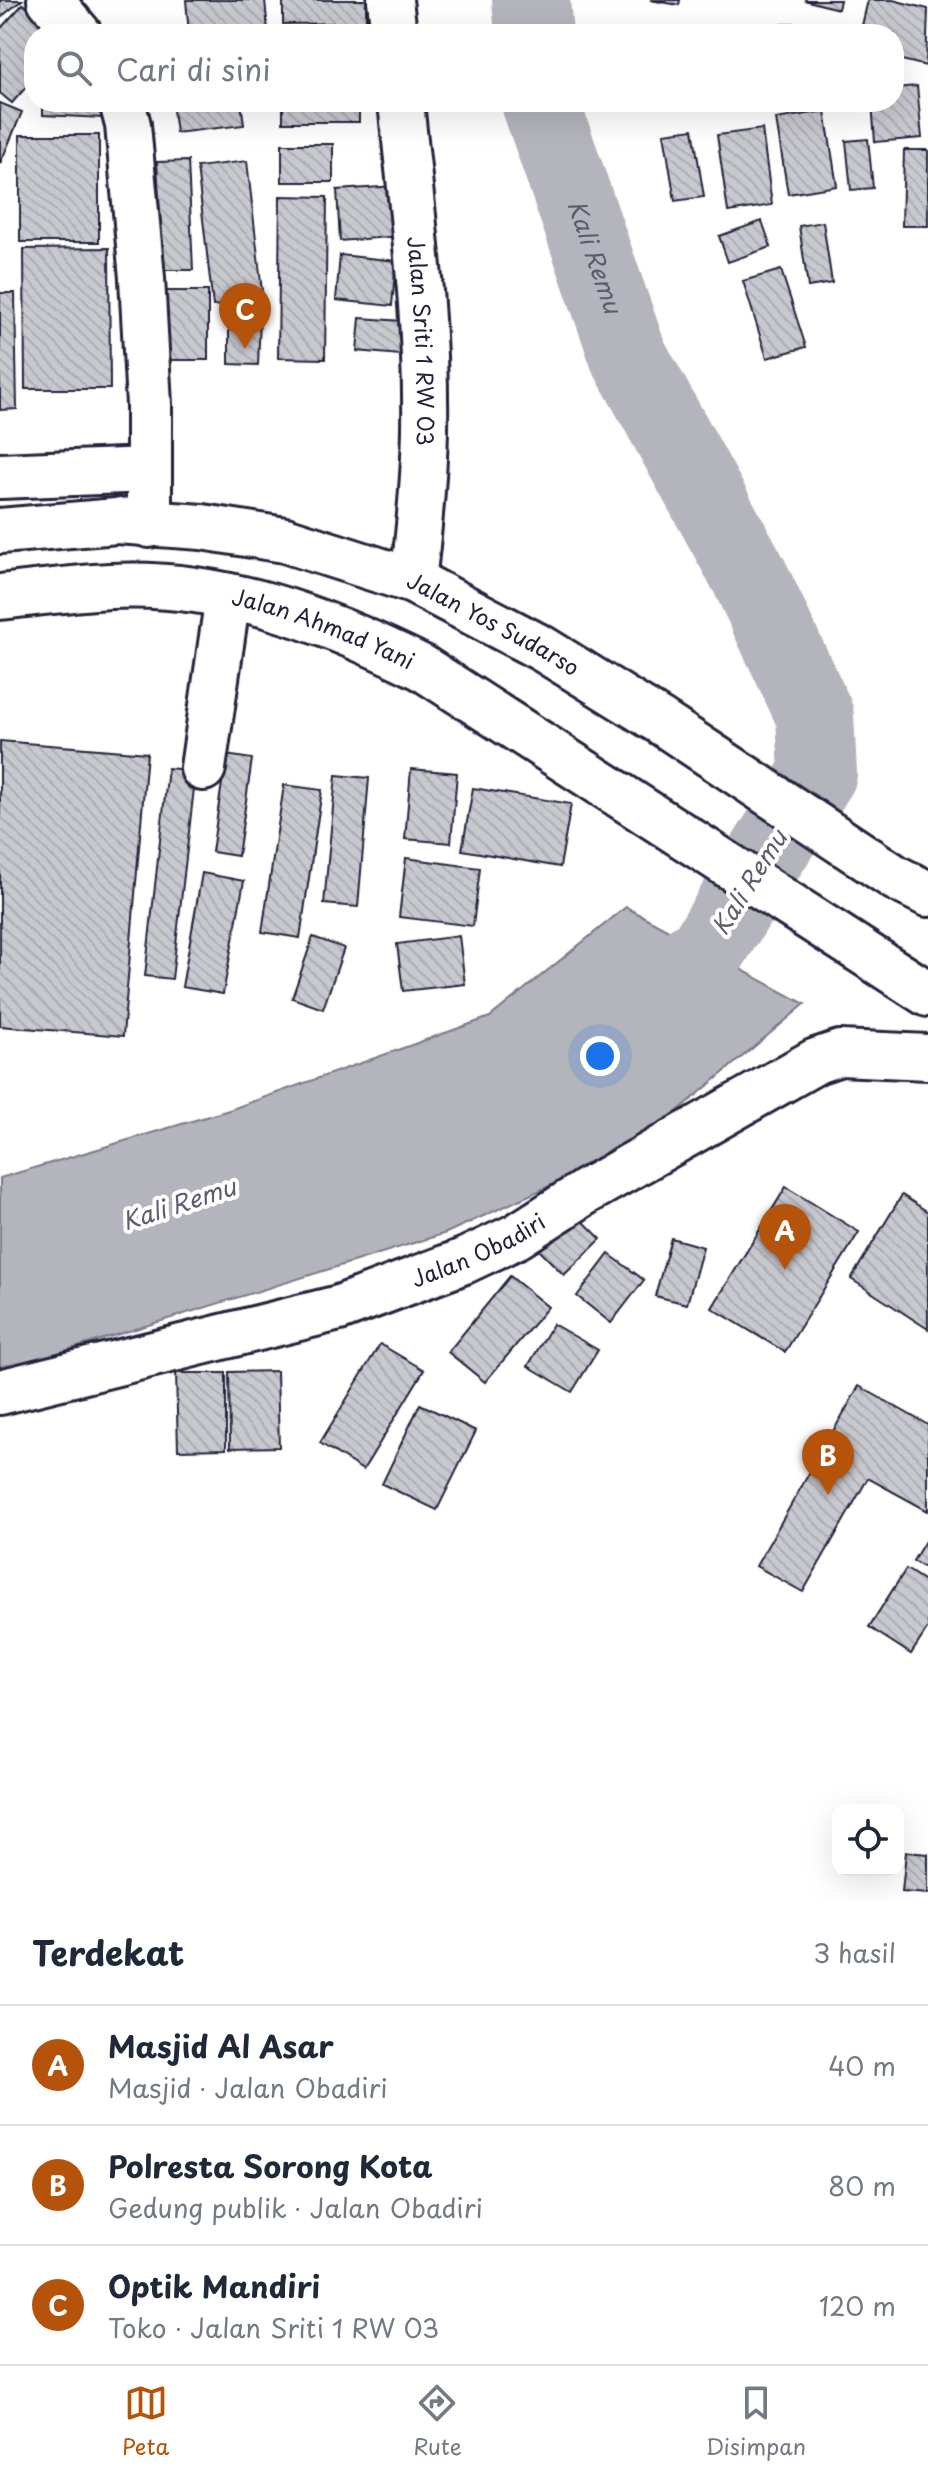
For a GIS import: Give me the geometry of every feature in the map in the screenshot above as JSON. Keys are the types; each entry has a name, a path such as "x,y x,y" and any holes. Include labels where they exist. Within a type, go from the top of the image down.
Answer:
{"main road":[{"path":"50,0 70,24"},
{"path":"390,0 393,24"},
{"path":"112,586 148,470 149,405 142,278 125,112"},
{"name":"Jalan Sriti 1 RW 03","path":"402,112 422,317 425,416 419,535 413,581"},
{"path":"0,476 148,470"},
{"name":"Jalan Yos Sudarso","path":"0,531 133,523 202,527 285,540 413,581 543,649 912,886"},
{"name":"Jalan Ahmad Yani","path":"0,597 112,586 207,591 263,603 354,634 421,667 928,994"},
{"path":"203,768 228,596"},
{"name":"Jalan Obadiri","path":"0,1392 339,1308 419,1279 517,1236 587,1191 816,1061 840,1053 928,1057"}],"water":[{"path":"626,907 805,1004 635,1147 446,1233 0,1371 0,1178 229,1110 490,1017"}],"building":[{"path":"0,0 22,0 0,18"},
{"path":"186,0 265,0 267,24 188,24"},
{"path":"283,0 366,0 366,23 283,24"},
{"path":"650,0 680,0 679,5"},
{"path":"804,0 840,0 838,9"},
{"path":"868,0 893,0 928,9 926,66 904,60 904,24 862,24"},
{"path":"23,4 46,24 24,24 24,89 12,103 0,93 0,29"},
{"path":"917,86 922,138 875,142 873,112 904,112 904,87"},
{"path":"0,103 22,112 0,164"},
{"path":"43,112 103,112 103,118 43,115"},
{"path":"173,112 242,112 244,125 176,133"},
{"path":"283,112 359,112 359,122 283,122"},
{"path":"825,112 837,186 788,194 776,119"},
{"path":"693,129 704,197 675,201 664,133"},
{"path":"762,129 772,205 728,212 717,135"},
{"path":"20,135 99,135 99,242 20,242"},
{"path":"868,139 873,188 851,190 846,141"},
{"path":"282,144 333,144 333,182 282,182"},
{"path":"904,150 928,150 928,226 902,226"},
{"path":"188,161 193,270 163,270 157,162"},
{"path":"247,161 263,300 213,306 197,167"},
{"path":"396,186 400,236 340,241 337,190"},
{"path":"280,196 327,197 325,359 278,358"},
{"path":"762,221 771,247 728,262 719,236"},
{"path":"823,222 832,283 808,287 799,226"},
{"path":"109,248 110,389 25,389 24,249"},
{"path":"340,255 396,261 392,306 336,300"},
{"path":"781,270 806,347 767,358 743,281"},
{"path":"165,291 208,291 208,360 165,360"},
{"path":"0,293 15,293 17,409 0,410"},
{"path":"229,318 260,319 258,365 229,364"},
{"path":"360,318 403,321 400,355 357,351"},
{"path":"0,741 147,753 123,1036 0,1026"},
{"path":"226,755 252,759 238,856 212,852"},
{"path":"168,768 196,771 172,979 145,976"},
{"path":"411,769 457,773 451,843 405,839"},
{"path":"336,775 369,778 358,907 324,904"},
{"path":"284,785 322,790 300,938 262,932"},
{"path":"473,788 571,804 560,867 462,850"},
{"path":"406,858 480,868 473,926 399,917"},
{"path":"202,873 244,881 223,994 182,987"},
{"path":"459,936 465,984 403,991 397,944"},
{"path":"313,937 344,948 323,1009 292,998"},
{"path":"786,1187 859,1232 785,1352 712,1308"},
{"path":"902,1195 928,1212 928,1329 851,1279"},
{"path":"570,1208 601,1239 564,1275 533,1244"},
{"path":"671,1238 703,1247 687,1304 655,1296"},
{"path":"609,1254 644,1280 611,1323 577,1296"},
{"path":"510,1276 548,1307 485,1382 448,1352"},
{"path":"553,1324 598,1350 572,1392 528,1366"},
{"path":"380,1344 424,1370 363,1470 320,1443"},
{"path":"277,1371 279,1447 230,1448 229,1372"},
{"path":"176,1373 226,1373 226,1449 178,1450"},
{"path":"859,1386 928,1425 928,1511 868,1478 803,1592 756,1566"},
{"path":"420,1404 476,1431 437,1510 382,1484"},
{"path":"928,1536 928,1570 913,1561"},
{"path":"906,1569 928,1583 928,1628 911,1654 869,1627"},
{"path":"906,1852 928,1854 928,1894 902,1892"}],"waterway":[{"name":"Kali Remu","path":"531,0 533,24"},
{"name":"Kali Remu","path":"543,112 628,355 749,575 815,716 818,773 707,951 617,1011"}],"place":[{"name":"Optik Mandiri","path":"245,349"},
{"name":"Masjid Al Asar","path":"785,1270"},
{"name":"Polresta Sorong Kota","path":"828,1495"}]}
